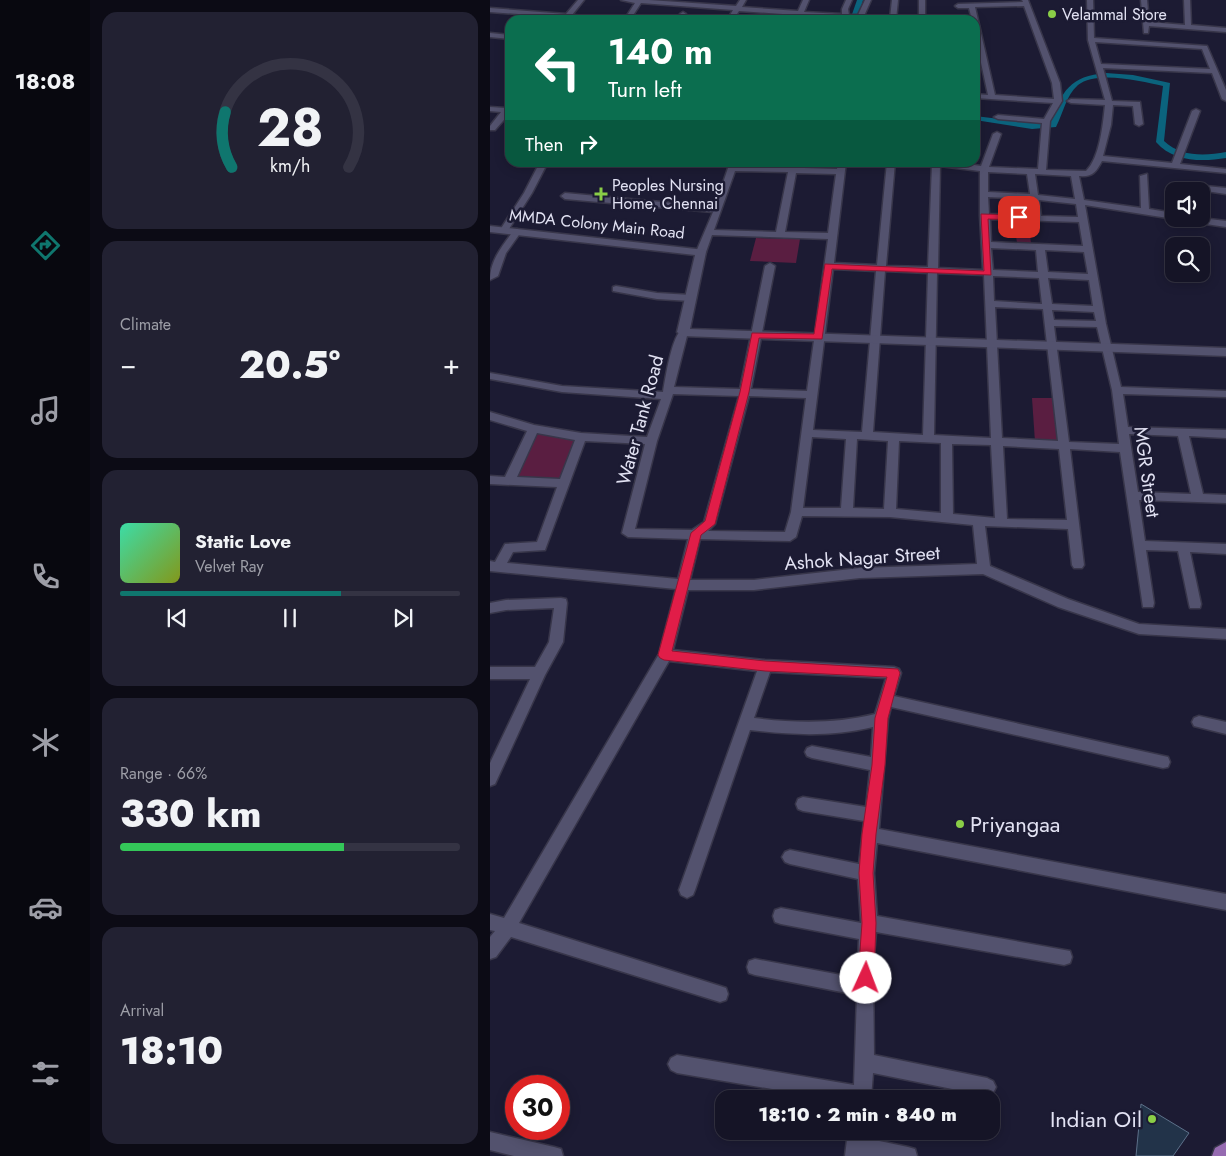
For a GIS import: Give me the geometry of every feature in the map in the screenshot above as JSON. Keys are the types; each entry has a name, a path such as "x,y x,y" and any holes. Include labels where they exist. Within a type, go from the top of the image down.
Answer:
{"main road":[{"path":"1223,1156 1226,1153"}],"street":[{"path":"569,15 581,0"},
{"path":"624,0 676,2 785,15"},
{"path":"733,15 743,0"},
{"path":"799,15 806,0"},
{"path":"846,15 845,9 849,0"},
{"path":"862,15 868,0"},
{"path":"894,15 895,0"},
{"path":"922,0 922,15"},
{"path":"963,167 984,170 1075,174 1088,174 1092,171 1099,158 1107,125 1108,103 1091,40 1090,0"},
{"path":"1144,0 1147,44"},
{"path":"1187,0 1188,27"},
{"path":"631,15 639,1"},
{"path":"958,6 1025,2 1056,83 1058,101 1046,120 1042,172"},
{"path":"972,6 974,15"},
{"path":"490,10 555,15"},
{"path":"1146,24 1226,30"},
{"path":"490,35 505,37"},
{"path":"490,44 498,36"},
{"path":"1091,40 1205,47 1226,99"},
{"path":"980,46 992,98"},
{"path":"1100,69 1214,71"},
{"path":"980,97 1058,101"},
{"path":"1071,101 1137,104 1139,124"},
{"path":"490,109 505,109"},
{"path":"1178,159 1196,111"},
{"path":"492,128 505,113"},
{"path":"998,118 1046,120"},
{"path":"997,134 984,170 984,216 1000,522"},
{"path":"1099,158 1178,159 1226,171"},
{"path":"504,230 528,193 541,167"},
{"path":"701,252 710,232 732,167"},
{"path":"696,533 790,537 796,512 841,167 792,171 753,167"},
{"path":"868,437 874,339 891,167"},
{"path":"928,438 934,270 934,167"},
{"path":"780,234 792,171"},
{"path":"1031,172 1036,218"},
{"name":"MGR Street","path":"1075,174 1101,324 1117,390 1148,603"},
{"path":"1144,176 1145,211"},
{"path":"1210,189 1226,191"},
{"path":"984,194 1034,195 1079,200 1165,214"},
{"path":"565,196 718,210"},
{"path":"984,216 1082,220"},
{"path":"1210,222 1226,224"},
{"name":"MMDA Colony Main Road","path":"490,229 701,252"},
{"path":"491,277 517,232"},
{"path":"710,232 832,236"},
{"path":"987,245 1088,249"},
{"path":"1040,247 1078,565"},
{"name":"Water Tank Road","path":"696,533 628,533 651,441 668,393 701,252"},
{"path":"490,257 501,258"},
{"path":"490,951 508,927 664,655 696,533 710,524 745,392 770,266"},
{"path":"828,266 1092,277"},
{"path":"616,289 657,296 691,298"},
{"path":"989,304 1099,309"},
{"path":"1049,323 1101,324"},
{"path":"683,332 1226,352"},
{"path":"490,376 562,389 811,395"},
{"path":"1117,390 1226,394"},
{"path":"490,416 533,429 581,436 651,441"},
{"path":"510,481 533,429"},
{"path":"1123,430 1226,434"},
{"path":"1184,432 1198,498"},
{"path":"806,433 1126,448"},
{"path":"494,567 509,547 541,547 581,436"},
{"path":"847,512 852,436"},
{"path":"890,513 894,437"},
{"path":"946,441 947,517"},
{"path":"490,480 564,484"},
{"path":"1132,496 1226,499"},
{"path":"796,512 890,513 947,517 979,522 1073,525"},
{"path":"979,522 984,569"},
{"path":"1140,545 1226,550"},
{"path":"1183,547 1195,604"},
{"name":"Ashok Nagar Street","path":"494,567 658,581 683,585 754,585 860,573 984,569 1063,603 1139,629 1226,634"},
{"path":"490,608 506,605 561,603 556,642 491,776"},
{"path":"664,655 765,666 894,673 881,718 878,765 866,873 869,928 865,968 865,1062 863,1090"},
{"path":"687,890 765,666"},
{"path":"490,672 540,674"},
{"path":"887,700 1163,762"},
{"path":"745,723 778,728 821,730 858,725 881,718"},
{"path":"1199,722 1226,728"},
{"path":"812,752 878,765"},
{"path":"803,804 872,815"},
{"path":"869,834 1226,902"},
{"path":"790,857 866,873"},
{"path":"781,916 1064,957"},
{"path":"490,922 720,994"},
{"path":"755,967 866,988"},
{"path":"865,1062 987,1087"},
{"path":"677,1064 823,1090"},
{"path":"490,1141 554,1156"},
{"path":"855,1144 908,1156"}],"shaded area":[{"path":"1014,221 1028,222 1031,243 1017,243"},
{"path":"756,238 800,239 796,263 750,261"},
{"path":"1032,398 1054,398 1059,443 1035,442"},
{"path":"534,432 579,439 562,483 511,480"}],"building":[{"name":"Indian Oil","path":"1141,1104 1189,1133 1173,1156 1136,1156"}],"waterway":[{"path":"856,15 860,0"},
{"path":"980,119 1032,126 1053,125 1062,103 1075,84 1083,79 1093,77 1120,76 1167,85 1160,142 1166,148 1190,157 1200,158 1226,155"}],"place":[{"name":"Velammal Store","path":"1052,14"},
{"name":"Peoples Nursing Home, Chennai","path":"601,194"},
{"name":"Priyangaa","path":"960,824"},
{"name":"Indian Oil","path":"1152,1119"}],"route":[{"path":"866,978 865,968 869,923 866,873 869,834 878,765 881,718 894,673 765,666 664,655 696,533 710,524 745,392 755,335 818,337 828,266 988,273 984,216 1019,217"}]}
